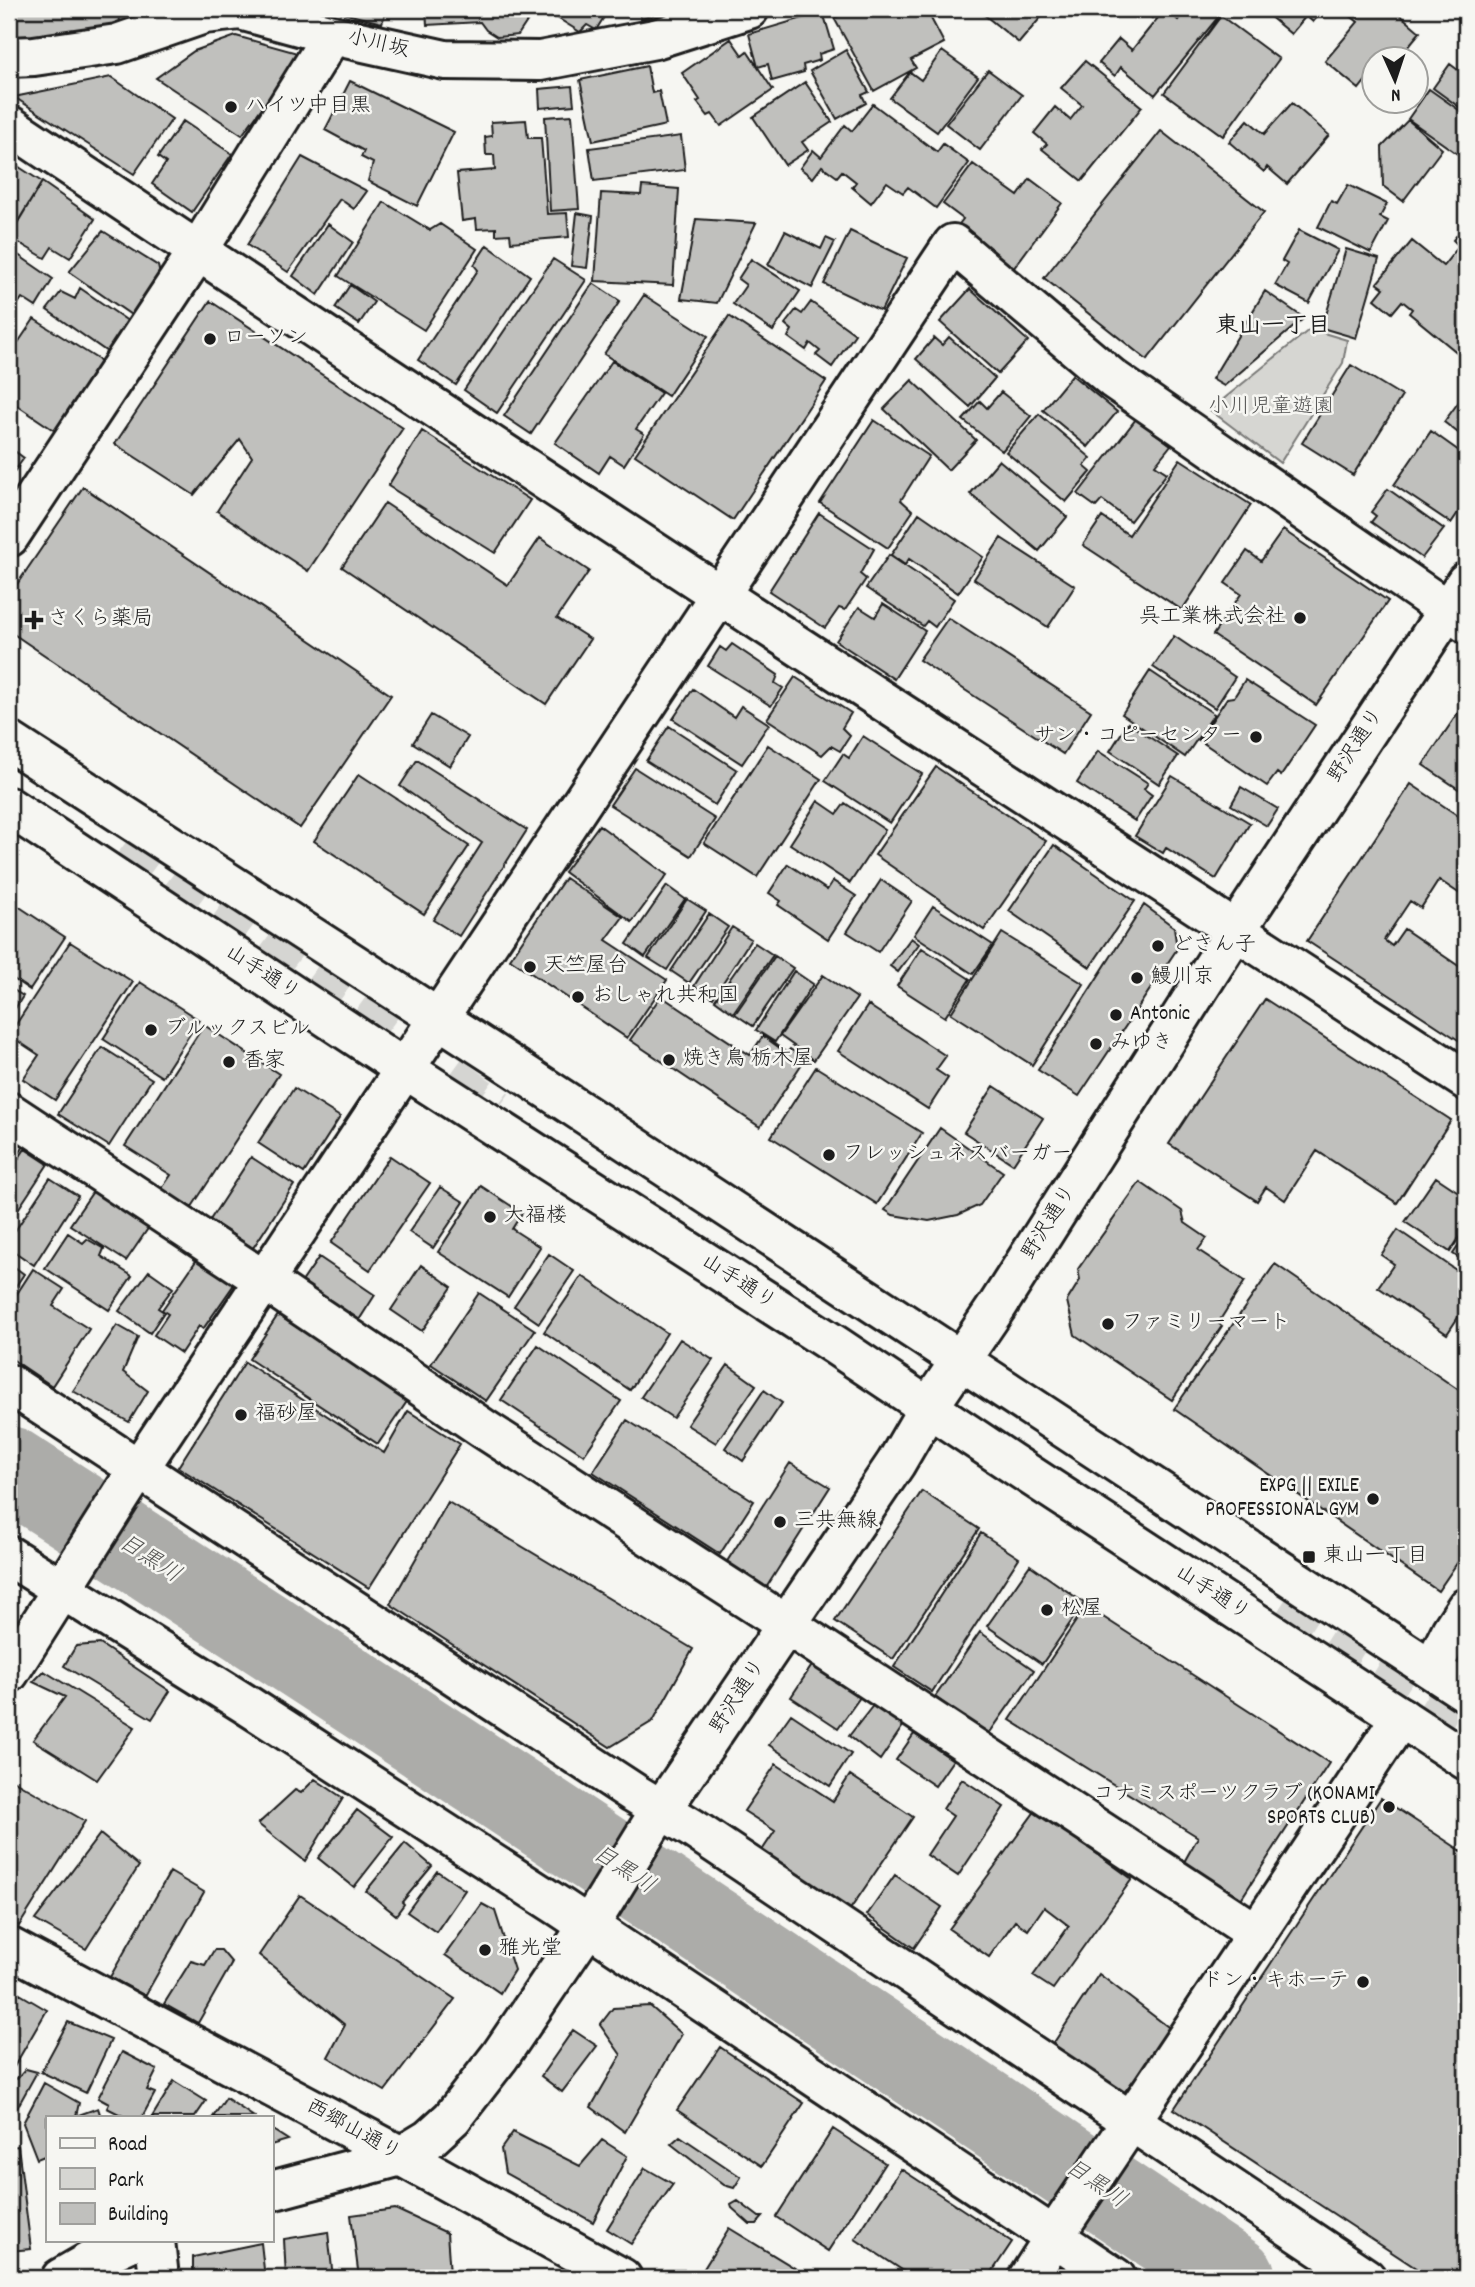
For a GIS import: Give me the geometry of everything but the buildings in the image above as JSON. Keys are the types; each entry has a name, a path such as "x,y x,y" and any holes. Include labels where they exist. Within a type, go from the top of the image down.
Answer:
{"street":[{"name":"小川坂","path":"9,57 117,44 207,12 240,10 332,35 445,60 540,61 655,39 749,9"},
{"path":"9,537 198,251 332,35"},
{"path":"9,125 719,593 1466,1080"},
{"path":"9,1673 133,1477 953,244 1114,379 1460,605"},
{"name":"野沢通り","path":"592,1919 657,1817 896,1463 928,1408 998,1305 1236,930 1460,605"},
{"path":"9,741 439,1019 1466,1692"},
{"name":"山手通り","path":"9,807 405,1069 835,1345 1466,1760"},
{"path":"9,1112 265,1280 484,1429 1256,1933"},
{"path":"9,1384 133,1477 657,1817 1126,2128 1366,2278"},
{"path":"9,1556 66,1582 247,1705 592,1919 1059,2229 1116,2278"},
{"path":"1432,1670 1466,1608"},
{"path":"1028,2278 1401,1717"},
{"path":"273,2190 401,2156 429,2139 452,2118 500,2056 592,1919"},
{"name":"西郷山通り","path":"9,1947 401,2156 622,2278"},
{"path":"61,2278 130,2242"},
{"path":"155,2242 159,2278"}],"green space":[{"name":"小川児童遊園","path":"1310,329 1347,340 1343,363 1280,463 1210,410"}],"waterway":[{"name":"目黒川","path":"9,1468 471,1768 1234,2278"}],"tunnel":[{"path":"129,838 498,1109"},
{"path":"1276,1614 1466,1734"}],"place":[{"name":"ハイツ中目黒","path":"231,107"},
{"name":"ローソン","path":"210,339"},
{"name":"呉工業株式会社","path":"1300,618"},
{"name":"さくら薬局","path":"34,620"},
{"name":"サン・コピーセンター","path":"1256,737"},
{"name":"どさん子","path":"1158,946"},
{"name":"天竺屋台","path":"530,967"},
{"name":"鰻川京","path":"1137,978"},
{"name":"おしゃれ共和国","path":"578,997"},
{"name":"Antonic","path":"1116,1015"},
{"name":"ブルックスビル","path":"151,1030"},
{"name":"みゆき","path":"1096,1044"},
{"name":"焼き鳥 栃木屋","path":"669,1060"},
{"name":"香家","path":"229,1062"},
{"name":"フレッシュネスバーガー","path":"829,1155"},
{"name":"大福楼","path":"490,1217"},
{"name":"ファミリーマート","path":"1108,1324"},
{"name":"福砂屋","path":"241,1415"},
{"name":"EXPG || EXILE PROFESSIONAL GYM","path":"1373,1499"},
{"name":"三共無線","path":"780,1522"},
{"name":"東山一丁目","path":"1309,1557"},
{"name":"松屋","path":"1047,1610"},
{"name":"コナミスポーツクラブ (KONAMI SPORTS CLUB)","path":"1389,1807"},
{"name":"雅光堂","path":"485,1950"},
{"name":"ドン・キホーテ","path":"1363,1982"}],"district":[{"name":"東山一丁目","path":"1273,327"}]}
